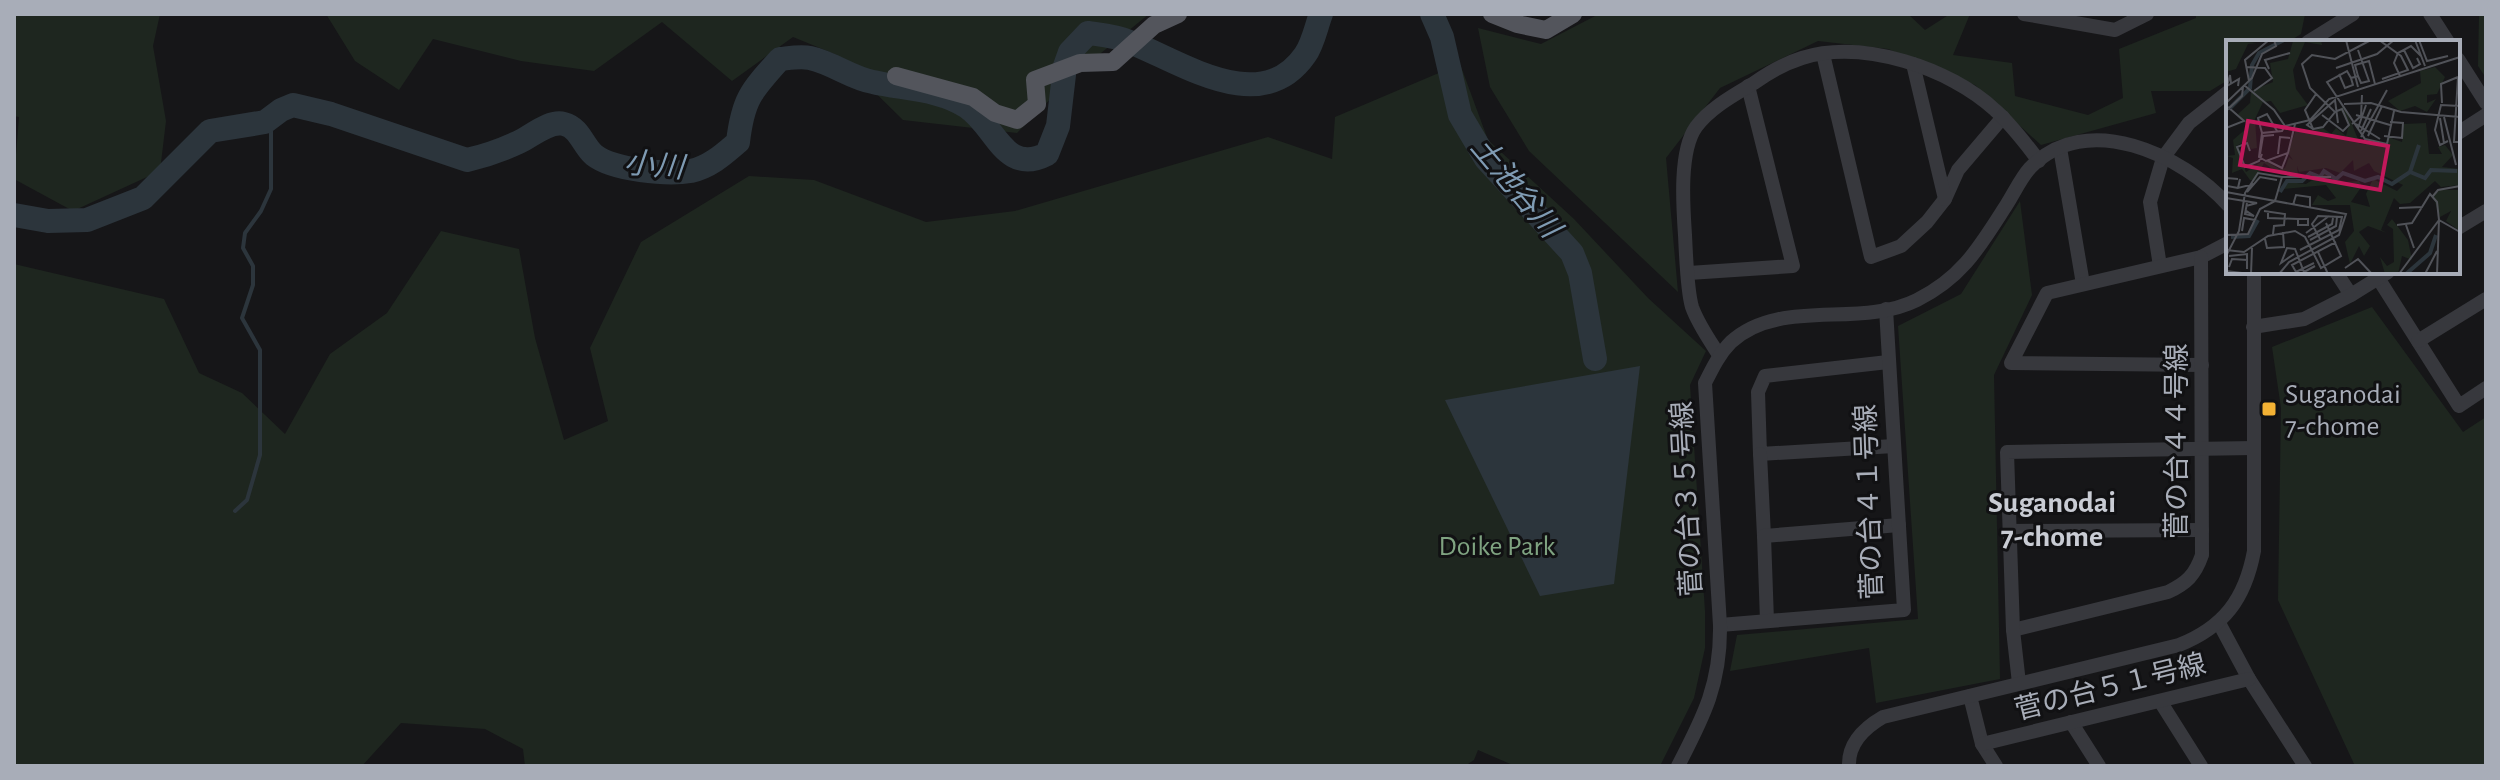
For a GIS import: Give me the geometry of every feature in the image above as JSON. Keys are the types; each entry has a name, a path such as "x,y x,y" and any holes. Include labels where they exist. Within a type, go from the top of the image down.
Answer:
{"main road":[{"path":"896,76 973,97 995,113 1017,120 1037,104 1035,80 1063,68 1113,62 1154,25 1178,14"},
{"path":"1492,14 1517,24 1546,30 1573,14"}],"street":[{"path":"2024,14 2115,30 2147,14"},
{"path":"2311,40 2353,14"},
{"path":"2430,14 2447,40"},
{"path":"2039,161 2003,117 1968,88 1913,64 1866,54 1834,52 1802,58 1748,86 1711,111 1695,129 1685,155 1684,222 1692,307 1719,355 1747,331 1773,320 1853,315 1913,302 1954,278 1984,240 2029,169 2060,148 2101,139 2130,144 2163,158 2210,188 2226,203"},
{"path":"1823,54 1871,257 1901,246 1927,222 1945,199 1958,170 2003,117"},
{"path":"2460,62 2486,103"},
{"path":"1913,64 1945,199"},
{"path":"1689,273 1793,266 1748,86"},
{"path":"2160,266 2150,202 2163,158 2189,123 2226,97"},
{"path":"2460,132 2486,115"},
{"path":"2060,148 2083,284"},
{"path":"2460,227 2486,211"},
{"path":"2202,365 2011,363 2047,293 2201,257 2226,244"},
{"name":"菅の台４４号線","path":"2013,630 2168,592 2183,585 2196,572 2202,555 2201,257"},
{"path":"1849,766 1853,745 1867,726 1883,717 2179,645 2199,637 2219,623 2241,594 2254,551 2254,274"},
{"path":"2337,274 2351,295"},
{"path":"2253,327 2304,319 2383,275 2418,341 2459,406 2486,388"},
{"path":"2418,341 2486,299"},
{"name":"菅の台４１号線","path":"1720,625 1904,610 1886,309"},
{"name":"菅の台３５号線","path":"1678,766 1703,721 1720,656 1705,383 1719,355"},
{"path":"1767,621 1758,392 1765,376 1888,362"},
{"path":"1760,454 1894,446"},
{"path":"2019,683 2013,630 2007,452 2254,448"},
{"path":"1764,536 1899,525"},
{"path":"2010,531 2202,530"},
{"path":"2219,623 2249,679 2305,766"},
{"name":"菅の台５１号線","path":"1982,744 2249,679"},
{"path":"1970,696 1982,744 1996,766"},
{"path":"2160,701 2201,766"},
{"path":"2071,722 2099,766"}],"green space":[{"path":"14,14 160,14 153,46 166,121 160,171 73,211 14,179 19,117 14,116"},
{"path":"326,14 1149,14 1074,75 1017,133 903,120 837,55 793,37 732,81 662,22 594,71 521,61 433,39 399,90 355,61"},
{"path":"1599,14 1908,14 1925,30 1950,14 1970,14 1953,55 2012,63 2015,96 2088,115 2123,98 2119,49 2196,18 2196,14 2305,14 2301,34 2291,40 2226,40 2226,81 2210,91 2151,91 2156,113 2041,145 1975,85 1888,49 1818,41 1720,88 1666,158 1678,292 1529,151 1490,87 1478,28 1541,44"},
{"path":"2479,14 2486,14 2486,78 2478,66"},
{"name":"Doike Park","path":"1460,64 1488,140 1574,219 1648,298 1706,351 1690,385 1705,648 1694,698 1660,766 1515,766 1478,750 1474,760 1465,766 525,766 523,749 485,729 401,723 362,766 14,766 14,264 164,299 199,373 242,393 285,434 330,354 387,313 441,231 519,249 535,338 564,440 608,421 590,348 641,242 749,176 814,180 926,222 1015,211 1268,137 1332,159 1335,117"},
{"path":"2020,201 2032,295 1994,375 2000,679 1876,703 1869,648 1730,671 1737,635 1918,619 1898,326 1961,294"},
{"path":"2372,307 2463,432 2486,417 2486,766 2355,766 2278,600 2281,408 2272,347"}],"shaded area":[{"path":"1640,366 1614,584 1540,596 1445,400"}],"waterway":[{"name":"小川","path":"14,215 48,221 87,220 143,198 210,131 265,122 293,105 331,114 467,160 506,148 558,123 574,129 594,155 614,164 655,172 691,171 711,163 738,142 746,105 755,88 780,59 795,57 818,60 865,80 946,96 977,115 1010,154 1020,159 1032,159 1047,154 1058,126 1065,66 1070,52 1088,33 1125,40 1197,72 1244,84 1267,82 1287,73 1305,55 1321,14"},
{"name":"土池谷川","path":"1432,14 1442,37 1460,115 1486,159 1572,253 1580,273 1595,359"},
{"path":"235,511 247,500 260,455 260,350 242,318 253,285 253,266 243,248 245,233 261,211 271,189 271,118"}],"place":[{"name":"Suganodai 7-chome","path":"2269,409"}],"district":[{"name":"Suganodai 7-chome","path":"2052,519"}]}
